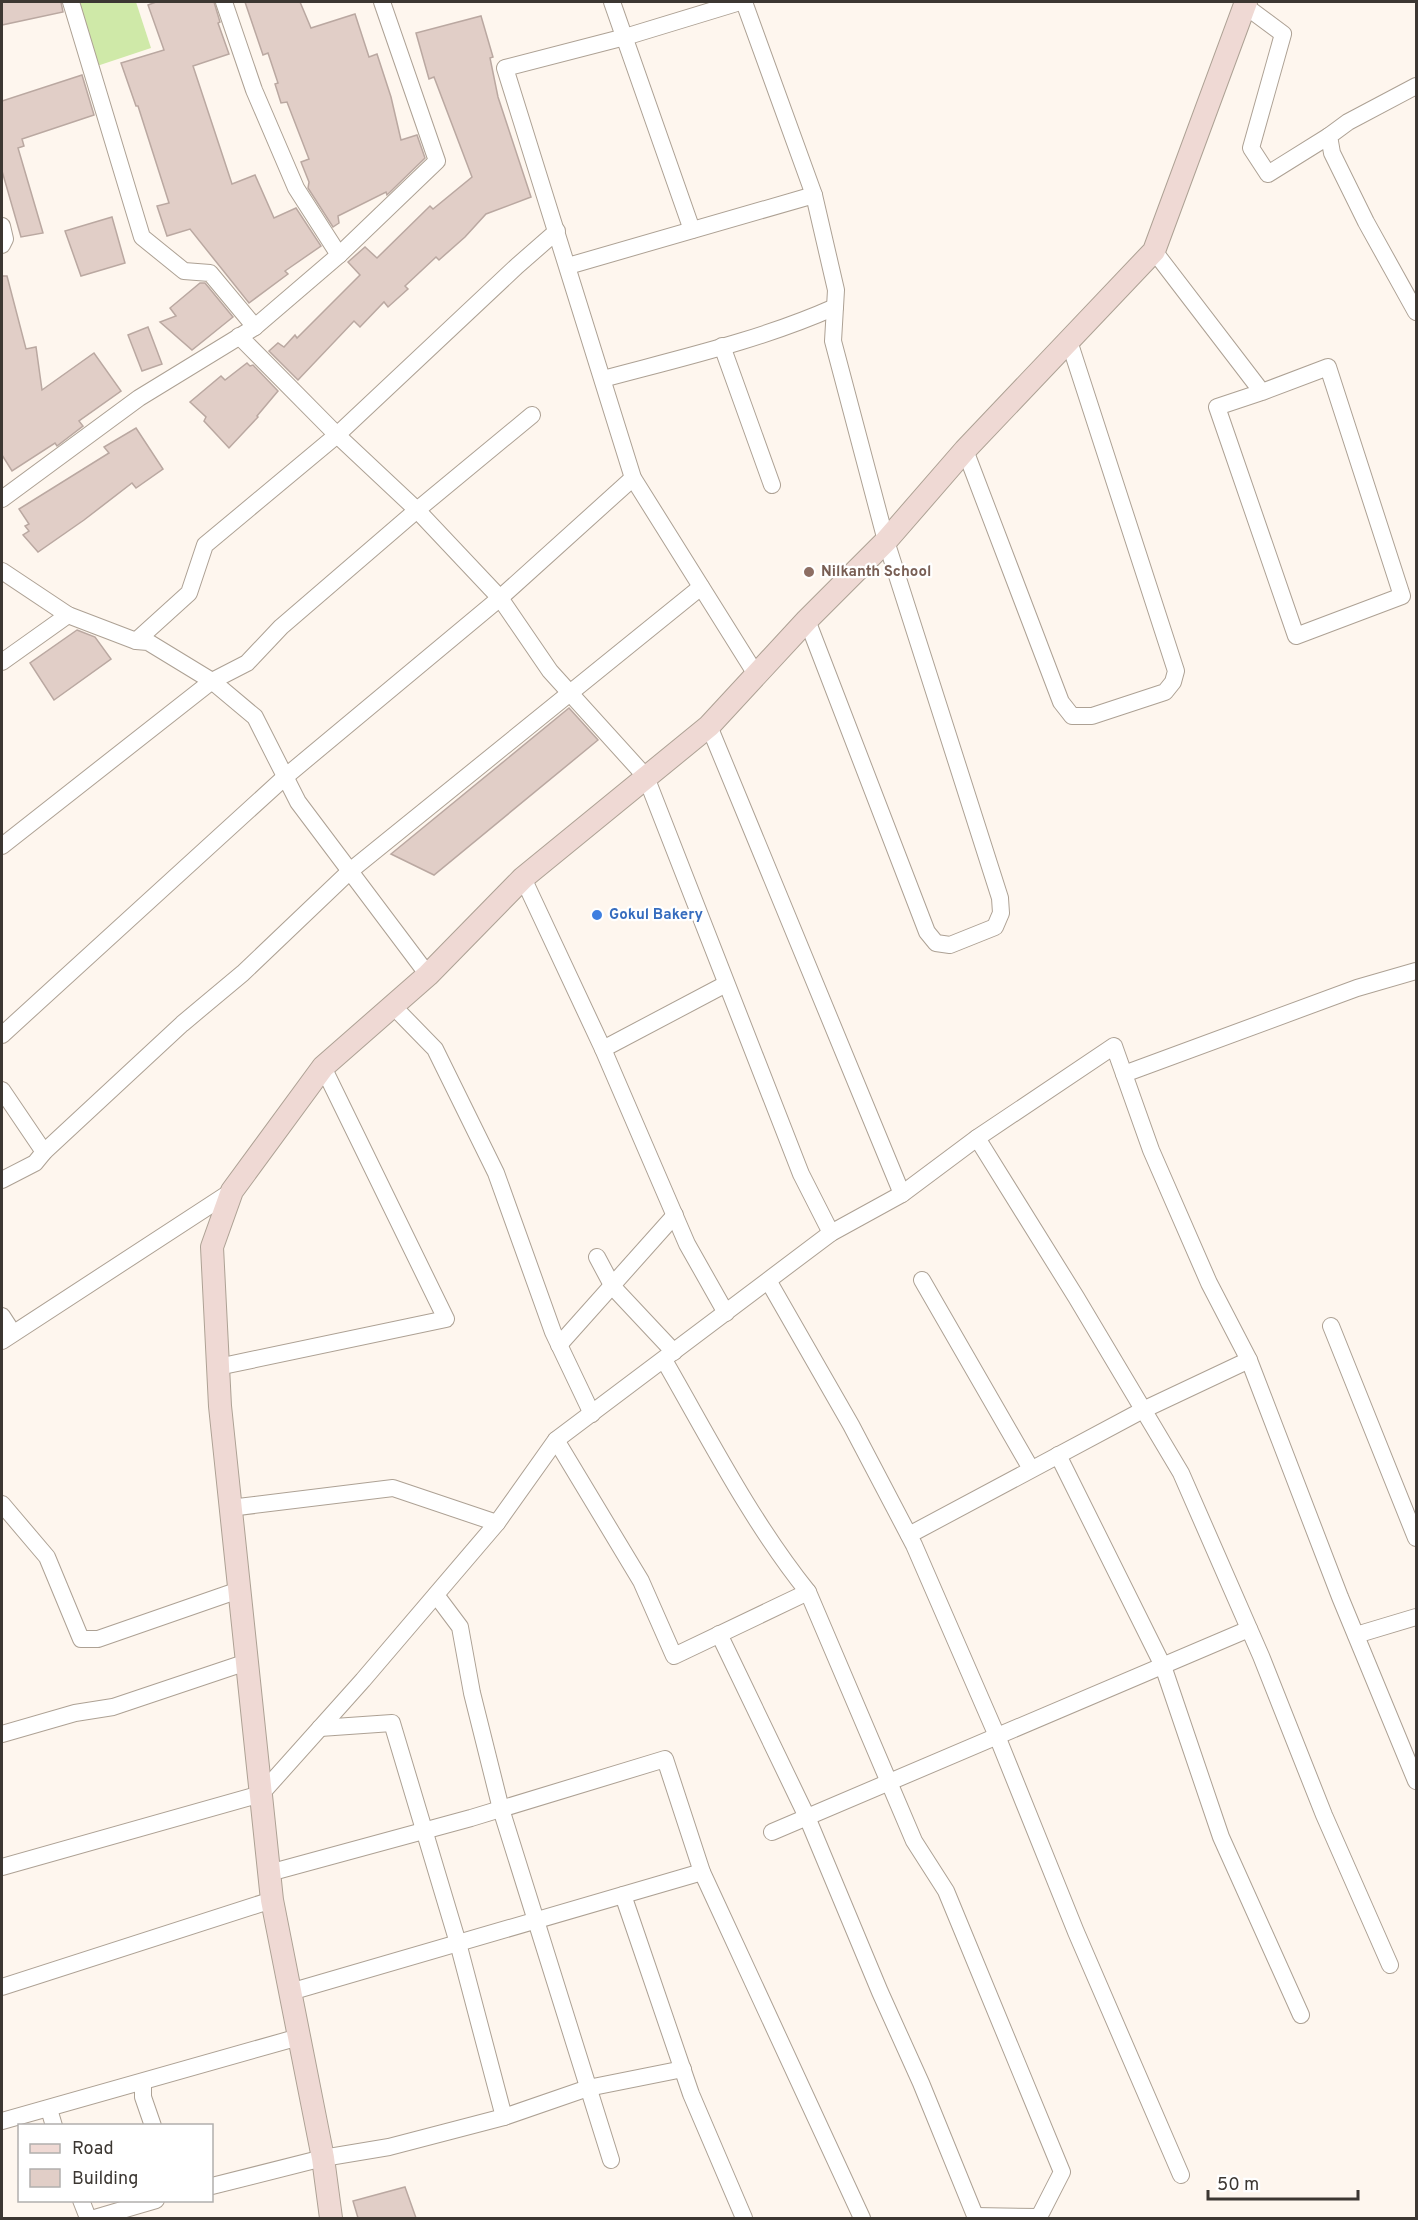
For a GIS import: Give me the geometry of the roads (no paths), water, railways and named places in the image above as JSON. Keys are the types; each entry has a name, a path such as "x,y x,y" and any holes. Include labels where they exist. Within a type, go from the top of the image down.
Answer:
{"main road":[{"path":"331,2218 323,2158 272,1900 220,1406 212,1247 232,1191 323,1066 428,975 523,878 709,726 807,620 886,541 965,450 1154,251 1245,3"}],"street":[{"path":"71,2 142,237 184,271 210,273 255,327"},
{"path":"224,2 254,90 296,188 339,255"},
{"path":"2,499 139,398 255,327 339,255 436,161 382,2"},
{"path":"612,2 692,230"},
{"path":"757,676 633,478 506,68 625,37 742,2 814,195 836,290 833,341 886,541 1000,898 1001,913 995,927 950,945 936,943 927,932 807,620"},
{"path":"1245,3 1283,34 1251,148 1268,174 1348,122 1416,86"},
{"path":"1329,136 1332,153 1366,222 1416,312"},
{"path":"568,266 814,195"},
{"path":"2,226 4,239 2,245"},
{"path":"136,641 189,593 205,545 337,435 557,231"},
{"path":"1154,251 1262,392"},
{"path":"603,379 722,346 809,318 835,307"},
{"path":"239,336 337,435 417,510 500,598 550,671 646,777 801,1174 831,1233"},
{"path":"965,450 1061,702 1072,716 1092,716 1165,692 1173,682 1176,671 1069,341"},
{"path":"722,346 772,485"},
{"path":"1329,367 1402,596 1296,636 1217,407 1262,392 1329,367"},
{"path":"2,846 212,681 247,663 281,627 532,415"},
{"path":"2,1035 285,777 500,598 633,478"},
{"path":"2,571 68,615 136,641 148,642 212,681 255,717 298,802 428,975"},
{"path":"2,1180 35,1163 44,1152 182,1024 243,973 350,872 701,587"},
{"path":"2,662 68,615"},
{"path":"709,726 902,1194"},
{"path":"523,878 603,1049 687,1244 726,1313"},
{"path":"1124,1074 1357,988 1416,974"},
{"path":"603,1049 726,984"},
{"path":"393,1006 435,1049 496,1173 559,1345 592,1414"},
{"path":"2,1867 261,1794 497,1523 556,1440 769,1282 831,1233 902,1194 976,1138 1114,1046 1151,1150 1209,1283 1249,1360 1356,1635 1416,1781"},
{"path":"218,1367 446,1319 323,1066"},
{"path":"2,1090 44,1152"},
{"path":"976,1138 1077,1297 1181,1473 1249,1629 1324,1815 1390,1965"},
{"path":"2,1316 7,1337 232,1191"},
{"path":"559,1345 675,1215"},
{"path":"597,1257 612,1287 669,1356 746,1501 787,1566 808,1592 914,1841 946,1891 1062,2172 1040,2218 976,2217 807,1817 719,1634"},
{"path":"922,1280 1031,1469"},
{"path":"769,1282 851,1425 909,1535 997,1736 1077,1932 1181,2175"},
{"path":"1331,1326 1416,1538"},
{"path":"909,1535 1143,1410 1249,1360"},
{"path":"556,1440 641,1581 674,1656 808,1592"},
{"path":"1058,1455 1163,1666 1221,1838 1301,2015"},
{"path":"230,1508 393,1488 497,1523"},
{"path":"2,1504 47,1557 81,1639 98,1639 239,1590"},
{"path":"436,1595 460,1627 472,1694 501,1809 611,2160"},
{"path":"1356,1635 1416,1617"},
{"path":"772,1832 1249,1629"},
{"path":"2,1734 75,1713 113,1707 247,1662"},
{"path":"320,1728 392,1723 458,1943 504,2117"},
{"path":"269,1873 501,1809 665,1758 702,1872 862,2218"},
{"path":"290,1992 702,1872"},
{"path":"623,1895 683,2069 744,2218"},
{"path":"2,1987 272,1900"},
{"path":"2,2121 143,2083 299,2037"},
{"path":"213,2186 323,2158 388,2147 504,2117 588,2088 683,2069"},
{"path":"143,2083 143,2097 152,2124"},
{"path":"49,2109 53,2124"},
{"path":"82,2202 88,2218"},
{"path":"95,2218 149,2202"}],"place":[{"name":"Nilkanth School","path":"809,572"},
{"name":"Gokul Bakery","path":"597,915"}]}
